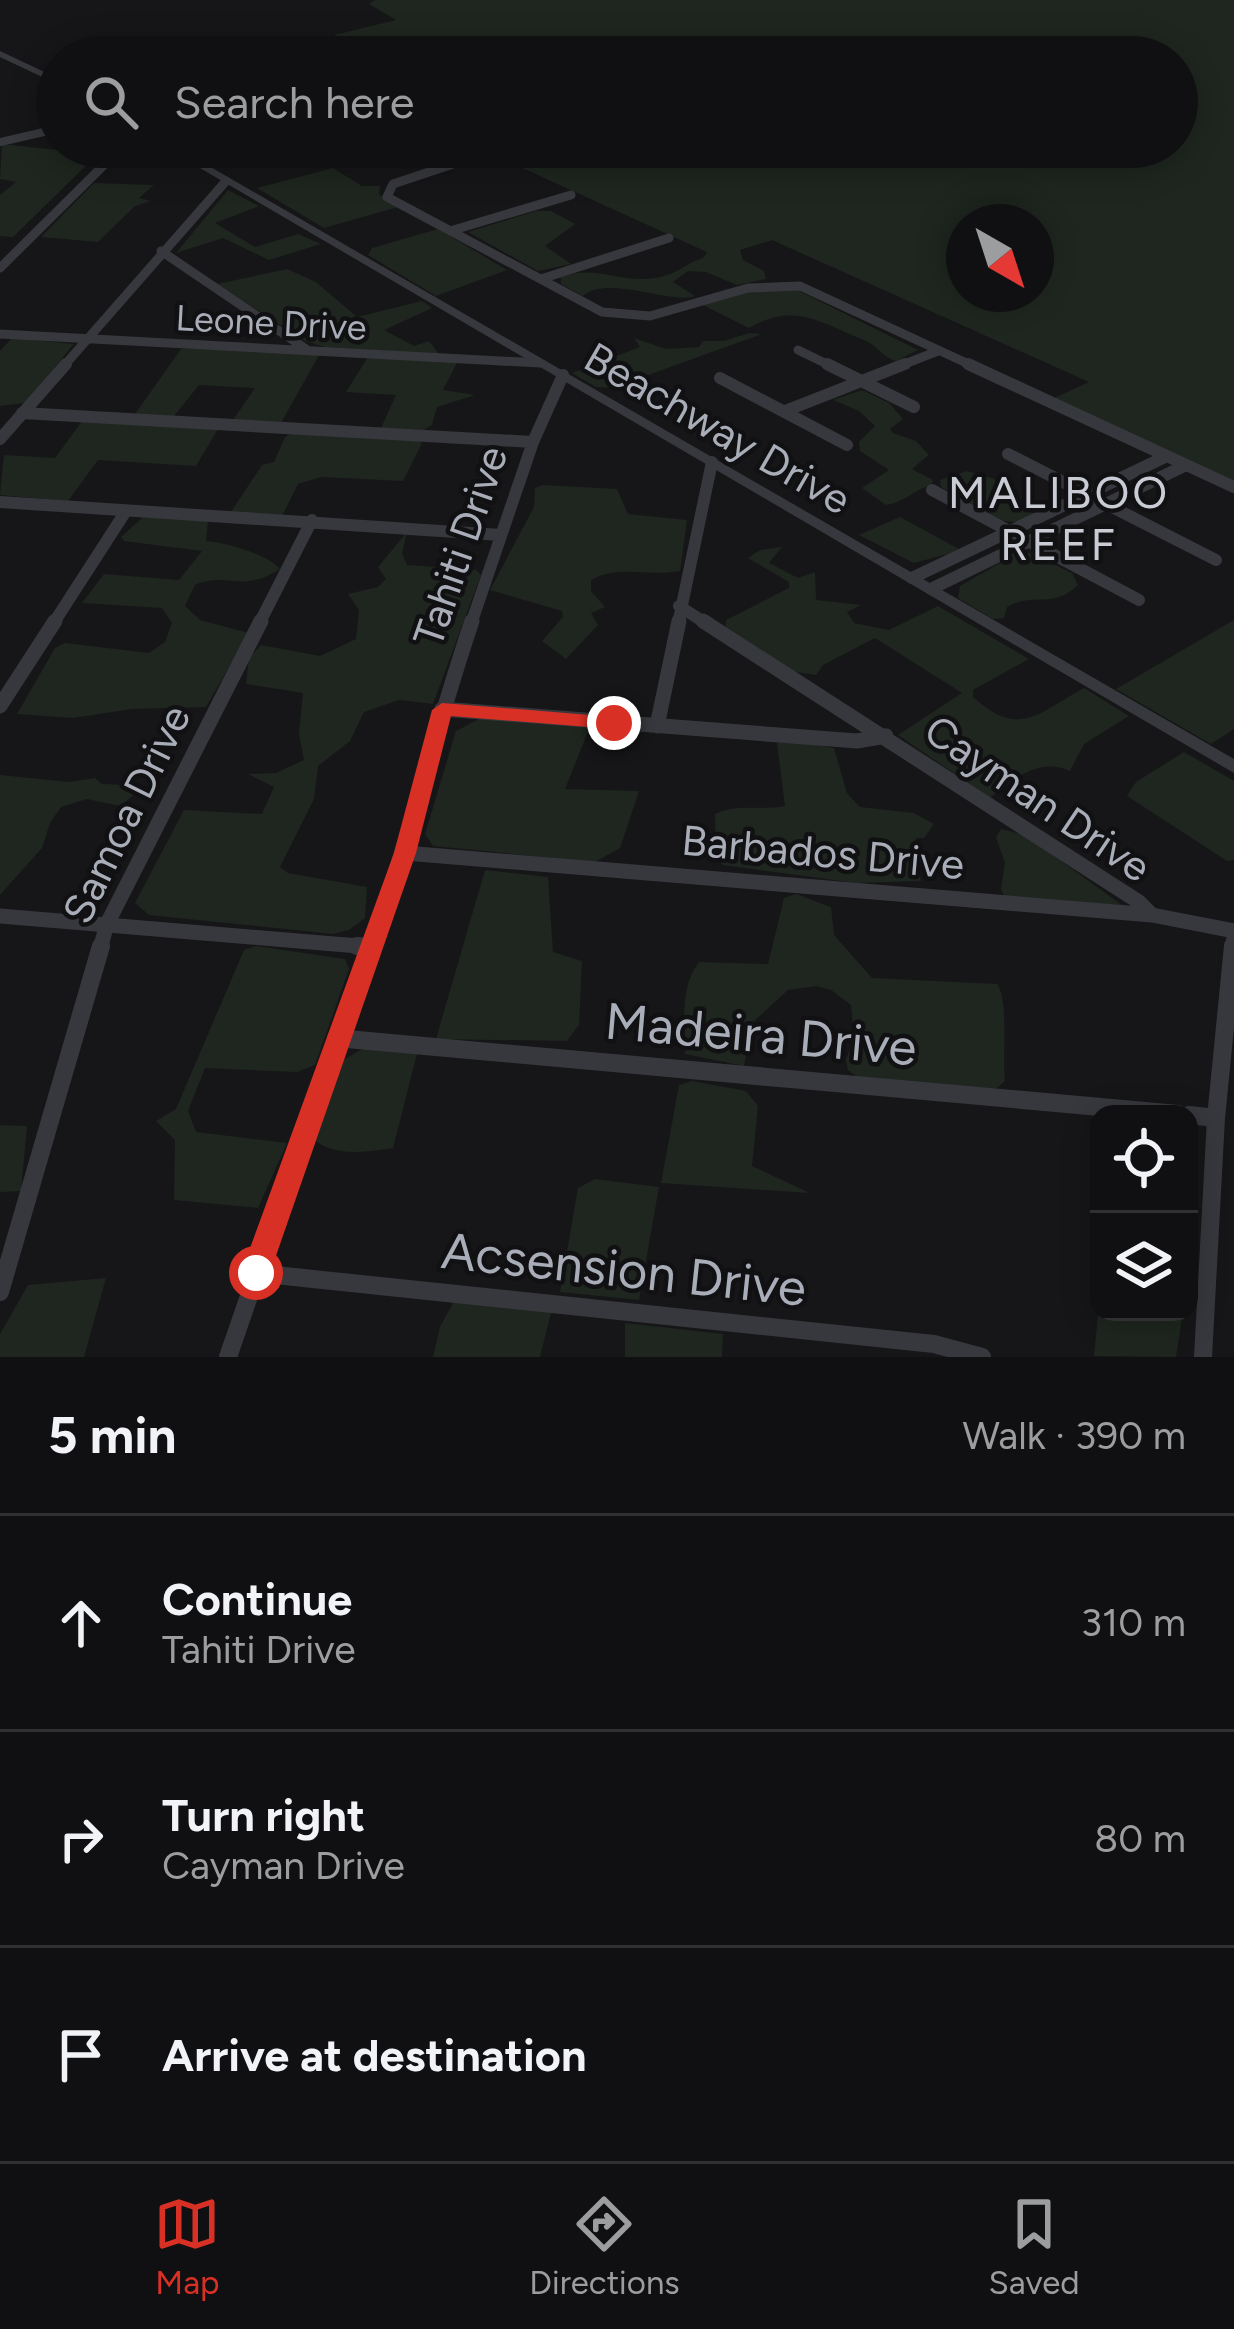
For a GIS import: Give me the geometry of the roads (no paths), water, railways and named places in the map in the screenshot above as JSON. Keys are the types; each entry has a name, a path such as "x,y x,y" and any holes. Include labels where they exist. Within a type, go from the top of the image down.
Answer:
{"street":[{"path":"0,54 36,71"},
{"path":"0,142 36,134"},
{"path":"0,268 101,168"},
{"name":"Beachway Drive","path":"204,168 1234,766"},
{"path":"443,168 402,180 386,193 390,200 602,312 626,318 664,312 735,288 780,283 800,286 1234,487"},
{"path":"0,440 226,181"},
{"path":"451,231 571,195"},
{"path":"541,279 669,238"},
{"path":"161,251 308,351"},
{"name":"Leone Drive","path":"1,335 540,363"},
{"path":"798,350 914,407"},
{"path":"785,411 938,351"},
{"name":"Tahiti Drive","path":"228,1357 336,1038 405,853 442,710 533,442 562,375"},
{"path":"720,378 847,445"},
{"path":"22,413 533,442"},
{"path":"1008,454 1216,560"},
{"path":"912,578 1167,456"},
{"path":"656,726 712,462"},
{"path":"931,589 1186,465"},
{"path":"932,490 1139,601"},
{"path":"0,502 502,535"},
{"path":"0,706 126,511"},
{"name":"Samoa Drive","path":"0,1292 107,924 312,520"},
{"name":"Cayman Drive","path":"679,606 886,736 1152,915"},
{"name":"Cayman Drive","path":"442,710 856,741 886,736"},
{"name":"Barbados Drive","path":"405,853 1152,915 1234,933"},
{"path":"0,916 370,947"},
{"path":"1203,1357 1216,1118 1234,933"},
{"name":"Madeira Drive","path":"336,1038 1090,1106"},
{"path":"1198,1116 1216,1118"},
{"name":"Acsension Drive","path":"256,1273 934,1344 982,1357"}],"district":[{"name":"MALIBOO REEF","path":"1059,518"}]}
